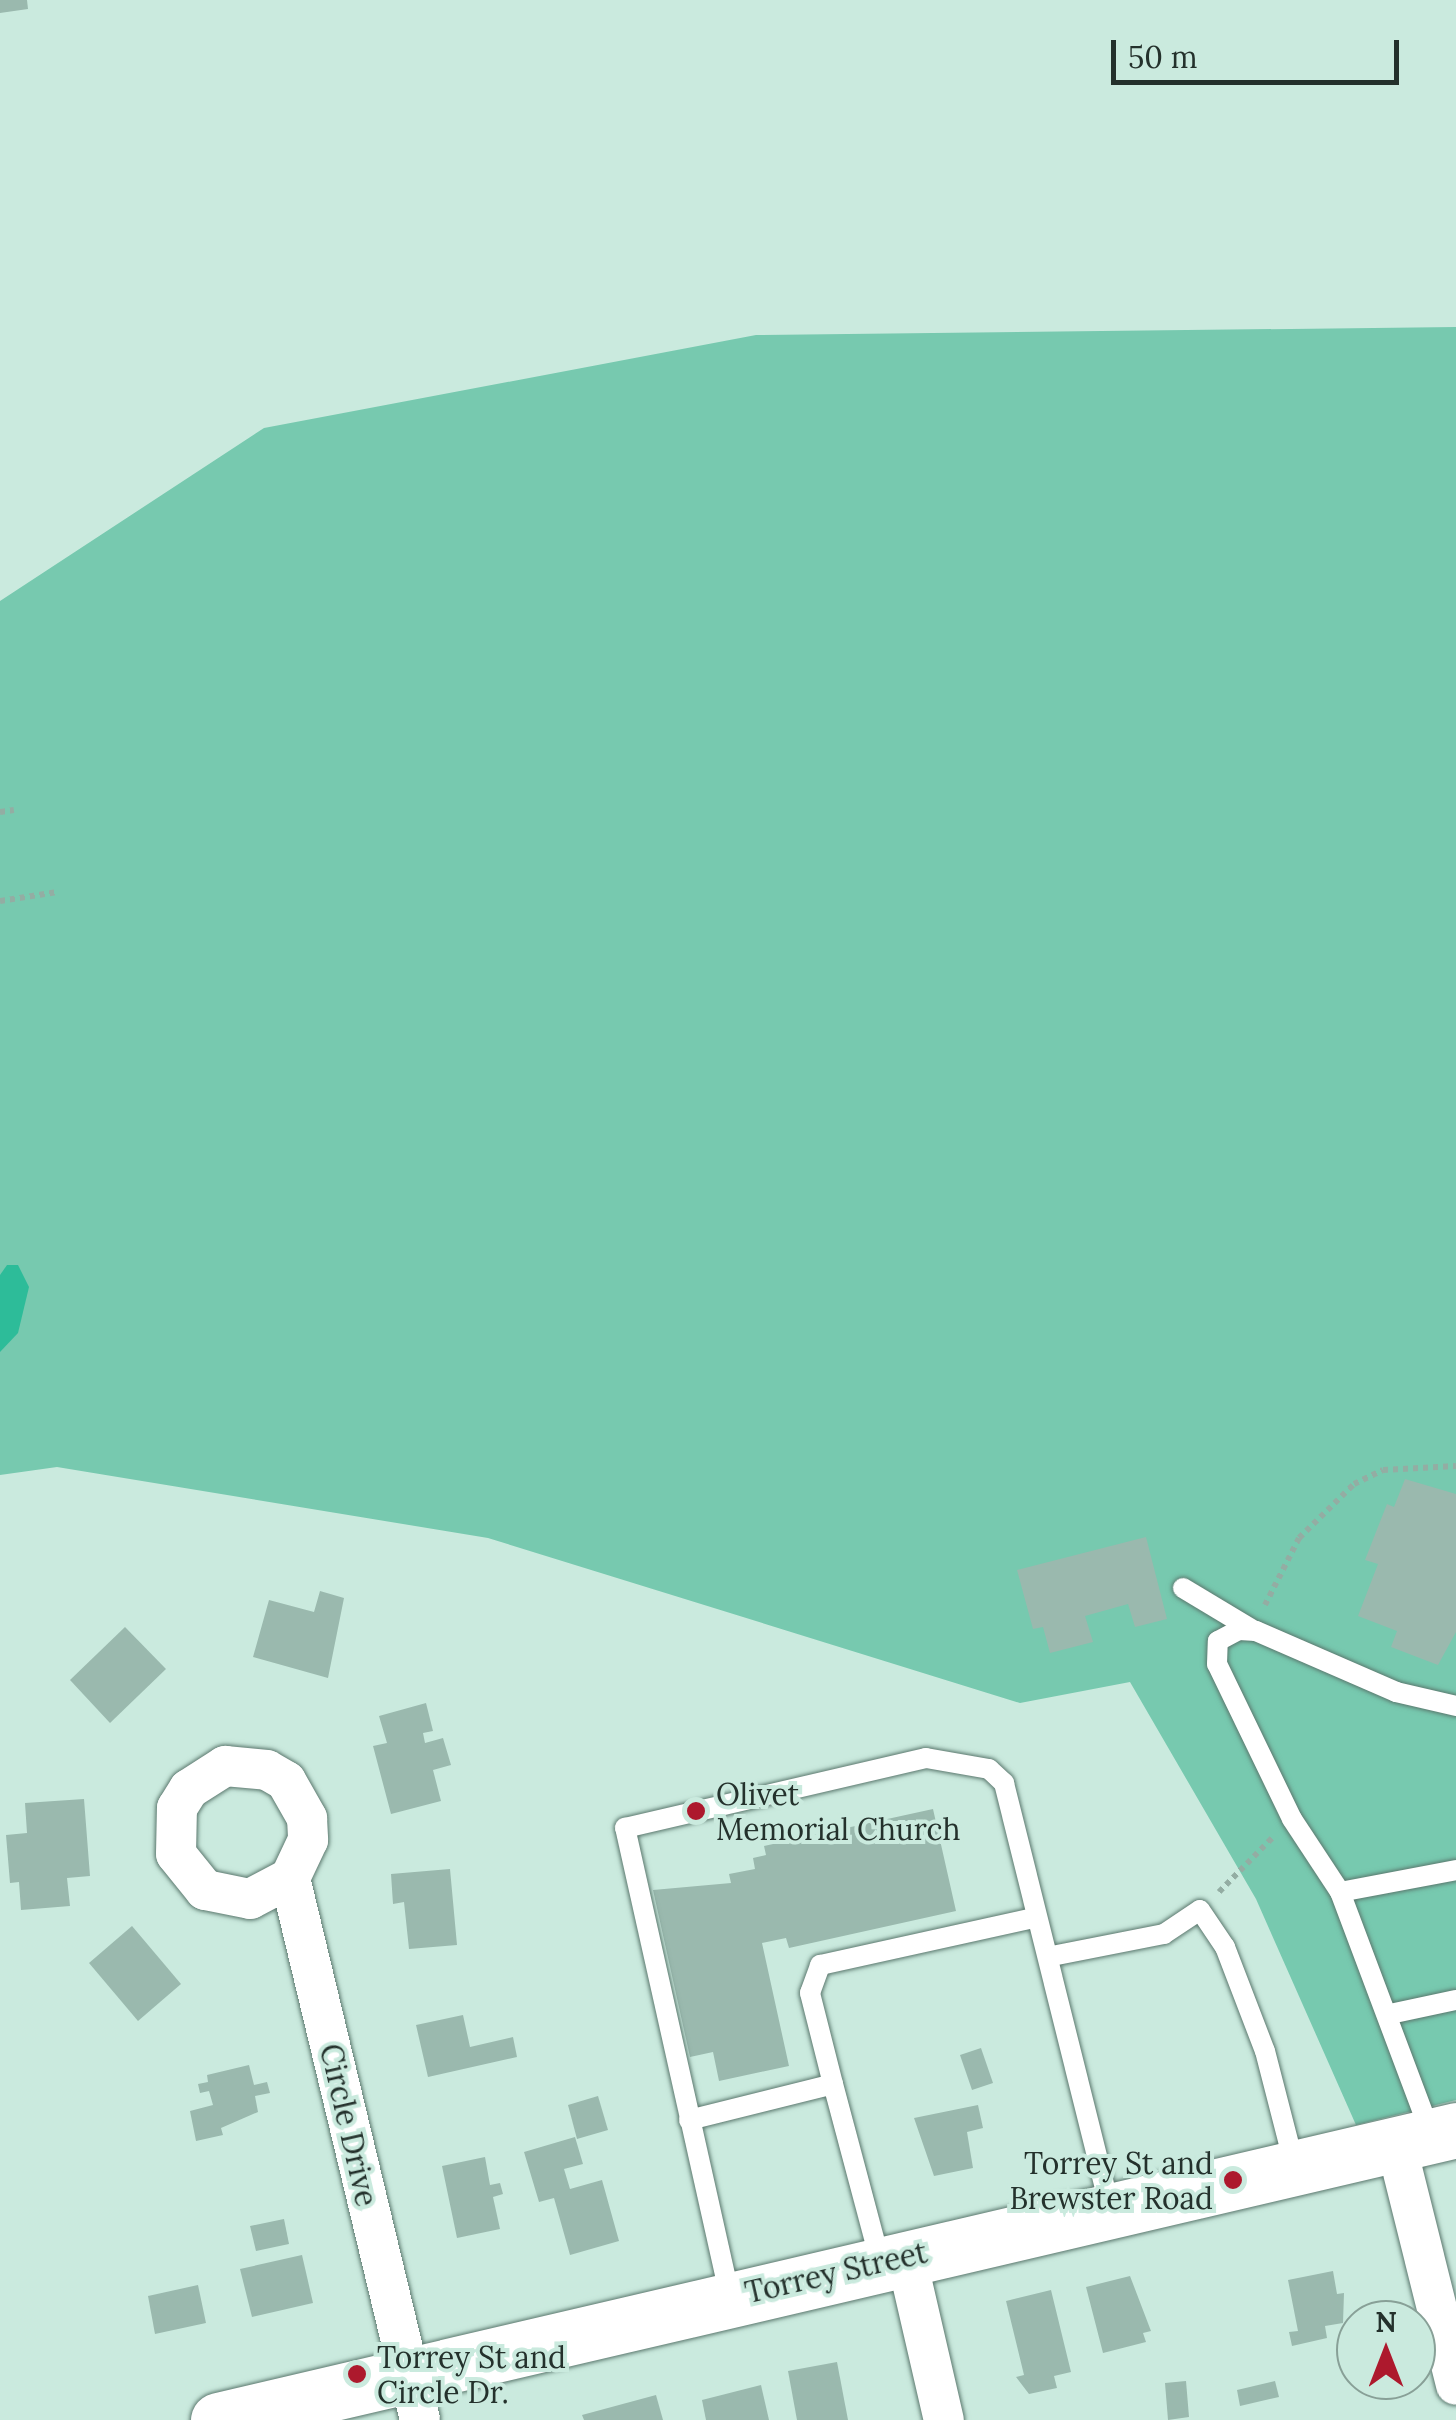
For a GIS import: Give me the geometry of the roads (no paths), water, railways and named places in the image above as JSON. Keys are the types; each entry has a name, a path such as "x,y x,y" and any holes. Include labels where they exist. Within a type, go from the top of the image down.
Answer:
{"main road":[{"name":"Torrey Street","path":"218,2420 414,2396 730,2297 1428,2137"}],"street":[{"name":"Circle Drive","path":"290,1878 414,2396"},
{"path":"1428,2137 1456,2385"},
{"path":"893,2260 944,2420"}],"lane":[{"path":"1183,1588 1256,1631 1396,1692 1456,1706"},
{"path":"1256,1631 1226,1635 1214,1652 1292,1818 1340,1892 1390,2014 1428,2137"},
{"path":"730,2297 625,1828 926,1758 960,1760 1004,1783 1032,1918 1052,1956 1111,2210"},
{"path":"1340,1892 1456,1870"},
{"path":"1052,1956 1164,1934 1200,1910 1225,1947 1265,2051 1294,2166"},
{"path":"893,2260 833,2084 810,1994 820,1965 1032,1918"},
{"path":"1390,2014 1456,2000"},
{"path":"689,2120 833,2084"}],"place":[{"name":"Olivet Memorial Church","path":"696,1811"},
{"name":"Torrey St and Brewster Road","path":"1233,2180"},
{"name":"Torrey St and Circle Dr.","path":"357,2374"}]}
